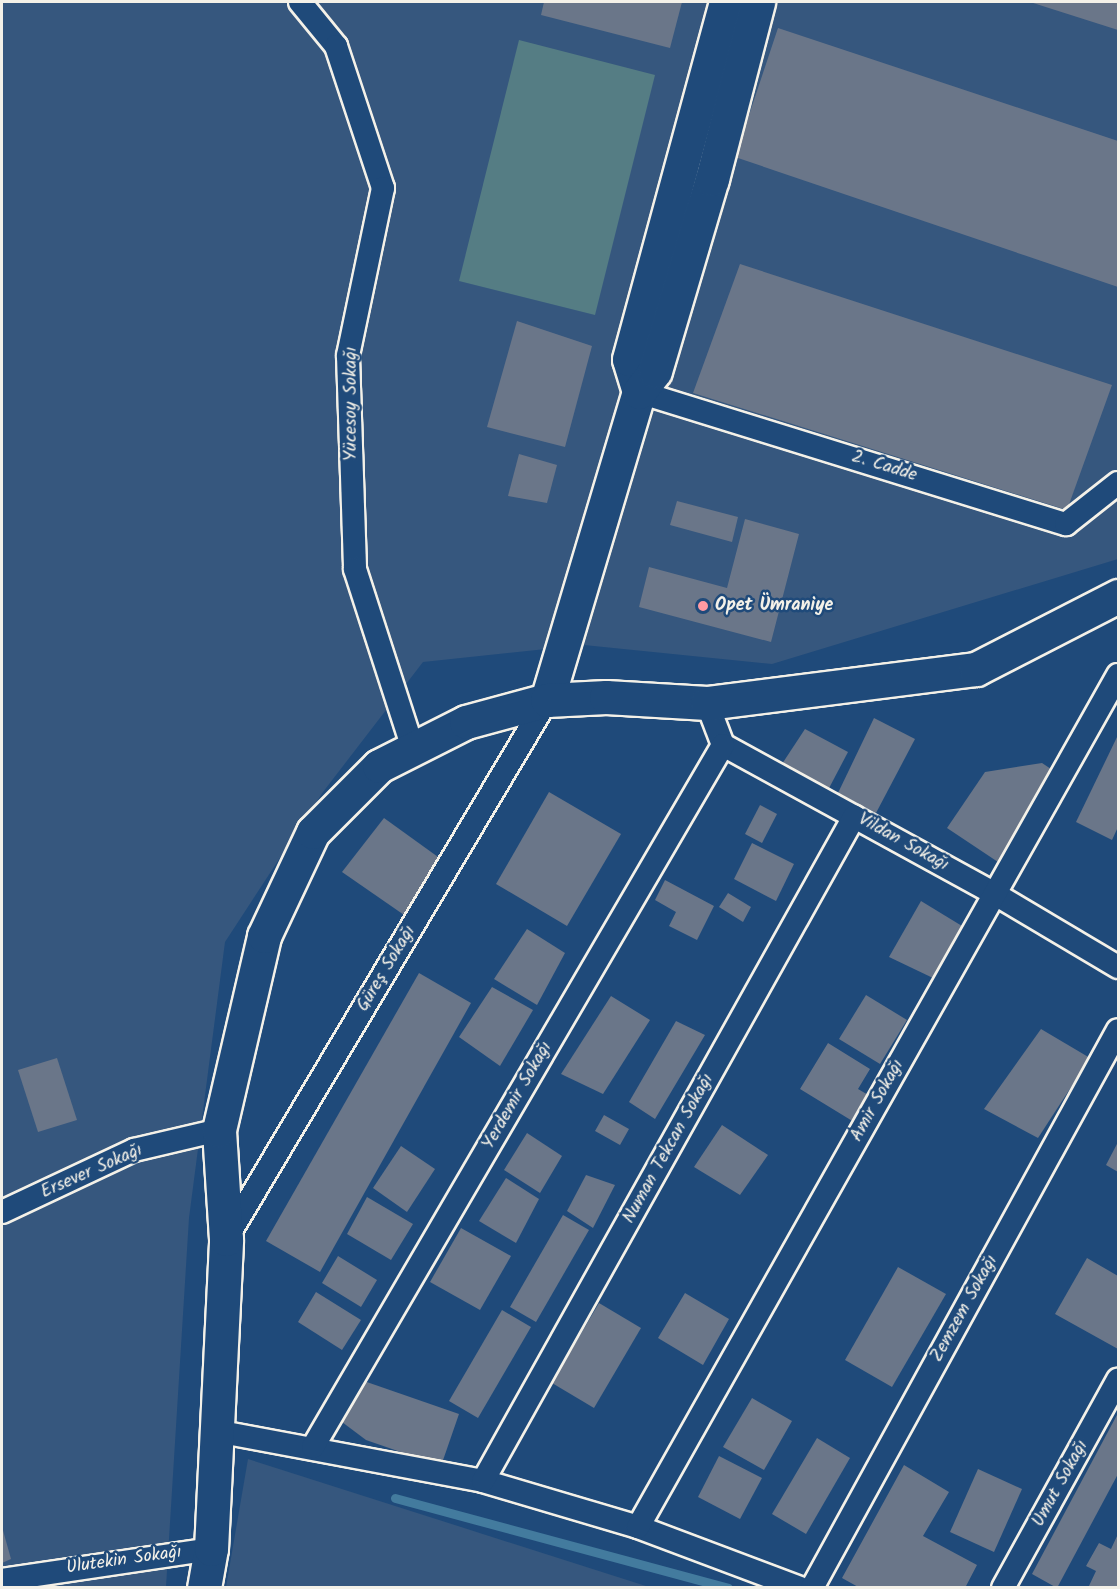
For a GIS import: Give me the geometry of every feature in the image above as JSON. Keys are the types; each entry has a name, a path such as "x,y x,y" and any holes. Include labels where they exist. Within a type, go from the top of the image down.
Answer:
{"street":[{"name":"Yücesoy Sokağı","path":"300,2 336,46 384,188 348,356 356,569 412,749"},
{"path":"639,392 629,359 726,2"},
{"path":"548,700 639,392 655,371 712,179 758,2"},
{"name":"2. Cadde","path":"639,392 1066,524 1119,483"},
{"path":"204,1587 211,1548 226,1239 219,1130 264,936 313,832 379,766 466,722 548,700 606,697 707,704 976,669 1119,596"},
{"name":"Amir Sokağı","path":"638,1527 1119,675"},
{"name":"Güreş Sokağı","path":"226,1239 548,700"},
{"path":"707,704 723,745"},
{"name":"Vildan Sokağı","path":"723,745 995,894 1119,967"},
{"name":"Yerdemir Sokağı","path":"313,1447 723,745"},
{"name":"Numan Tekcan Sokağı","path":"483,1482 854,817"},
{"name":"Zemzem Sokağı","path":"812,1587 1119,1030"},
{"name":"Ersever Sokağı","path":"2,1212 134,1150 219,1130"},
{"name":"Umut Sokağı","path":"1003,1587 1119,1380"},
{"path":"216,1431 313,1447 483,1482 638,1527 800,1587"},
{"name":"Ulutekin Sokağı","path":"2,1580 211,1548"}],"shaded area":[{"path":"2,2 1118,2 1118,559 772,664 584,645 423,662 323,792 225,942 189,1218 166,1587 2,1588"},
{"path":"248,1459 649,1587 226,1587"}],"green space":[{"path":"519,40 655,75 595,315 459,281"}],"building":[{"path":"544,2 682,2 670,48 541,15"},
{"path":"1030,2 1118,2 1118,30"},
{"path":"778,28 1118,141 1118,287 735,157"},
{"path":"740,264 1112,385 1067,510 693,393"},
{"path":"517,321 592,346 565,447 487,427"},
{"path":"519,454 557,465 547,503 508,496"},
{"path":"677,501 738,517 732,542 670,525"},
{"path":"745,519 799,534 771,642 639,607 649,567 727,588"},
{"path":"874,718 915,739 876,813 838,793"},
{"path":"805,729 848,752 827,792 780,767"},
{"path":"1118,735 1118,827 1112,840 1076,822"},
{"path":"1042,763 1060,775 1001,864 947,828 985,772"},
{"path":"549,792 621,834 567,926 496,884"},
{"path":"760,805 777,814 762,843 745,834"},
{"path":"384,818 445,862 407,917 342,872"},
{"path":"752,843 794,864 776,901 734,879"},
{"path":"665,880 714,906 697,940 669,926 676,912 655,900"},
{"path":"728,893 751,907 743,922 719,907"},
{"path":"921,901 962,926 933,978 889,957"},
{"path":"527,929 565,953 537,1005 494,979"},
{"path":"419,973 471,1003 320,1272 266,1241"},
{"path":"492,987 533,1010 500,1066 459,1037"},
{"path":"866,995 907,1020 880,1064 839,1039"},
{"path":"611,996 650,1020 603,1094 561,1074"},
{"path":"676,1021 705,1035 655,1119 629,1102"},
{"path":"1041,1029 1090,1058 1038,1138 984,1109"},
{"path":"828,1043 870,1069 858,1089 870,1096 854,1122 800,1089"},
{"path":"57,1058 77,1120 38,1132 18,1070"},
{"path":"604,1115 629,1129 620,1145 595,1131"},
{"path":"722,1125 768,1155 740,1195 694,1167"},
{"path":"527,1133 562,1156 540,1193 504,1170"},
{"path":"1118,1142 1118,1172 1106,1165"},
{"path":"401,1146 435,1169 407,1212 373,1188"},
{"path":"586,1175 615,1185 593,1228 567,1211"},
{"path":"506,1178 539,1199 516,1243 479,1221"},
{"path":"367,1197 413,1224 391,1260 347,1234"},
{"path":"563,1215 589,1230 536,1322 510,1307"},
{"path":"461,1228 511,1256 480,1310 430,1282"},
{"path":"338,1256 377,1280 361,1307 322,1283"},
{"path":"1087,1258 1118,1276 1118,1349 1055,1314"},
{"path":"898,1267 946,1294 892,1387 845,1360"},
{"path":"316,1292 361,1320 342,1350 298,1322"},
{"path":"685,1293 729,1319 703,1365 658,1338"},
{"path":"599,1303 641,1328 594,1408 552,1383"},
{"path":"502,1310 531,1327 478,1418 449,1401"},
{"path":"361,1380 459,1414 441,1466 366,1440 334,1416"},
{"path":"752,1398 792,1421 764,1470 723,1447"},
{"path":"1118,1413 1118,1474 1057,1588 1032,1574"},
{"path":"817,1438 850,1458 806,1534 772,1514"},
{"path":"719,1456 762,1478 740,1519 698,1497"},
{"path":"904,1465 949,1492 923,1536 977,1565 965,1588 860,1588 842,1578"},
{"path":"978,1469 1022,1489 994,1552 950,1532"},
{"path":"2,1527 11,1559 2,1563"},
{"path":"1118,1534 1118,1588 1088,1588 1096,1571 1086,1566 1099,1543 1111,1549"}],"waterway":[{"path":"395,1498 728,1588"}],"place":[{"name":"Opet Ümraniye","path":"703,606"}]}
